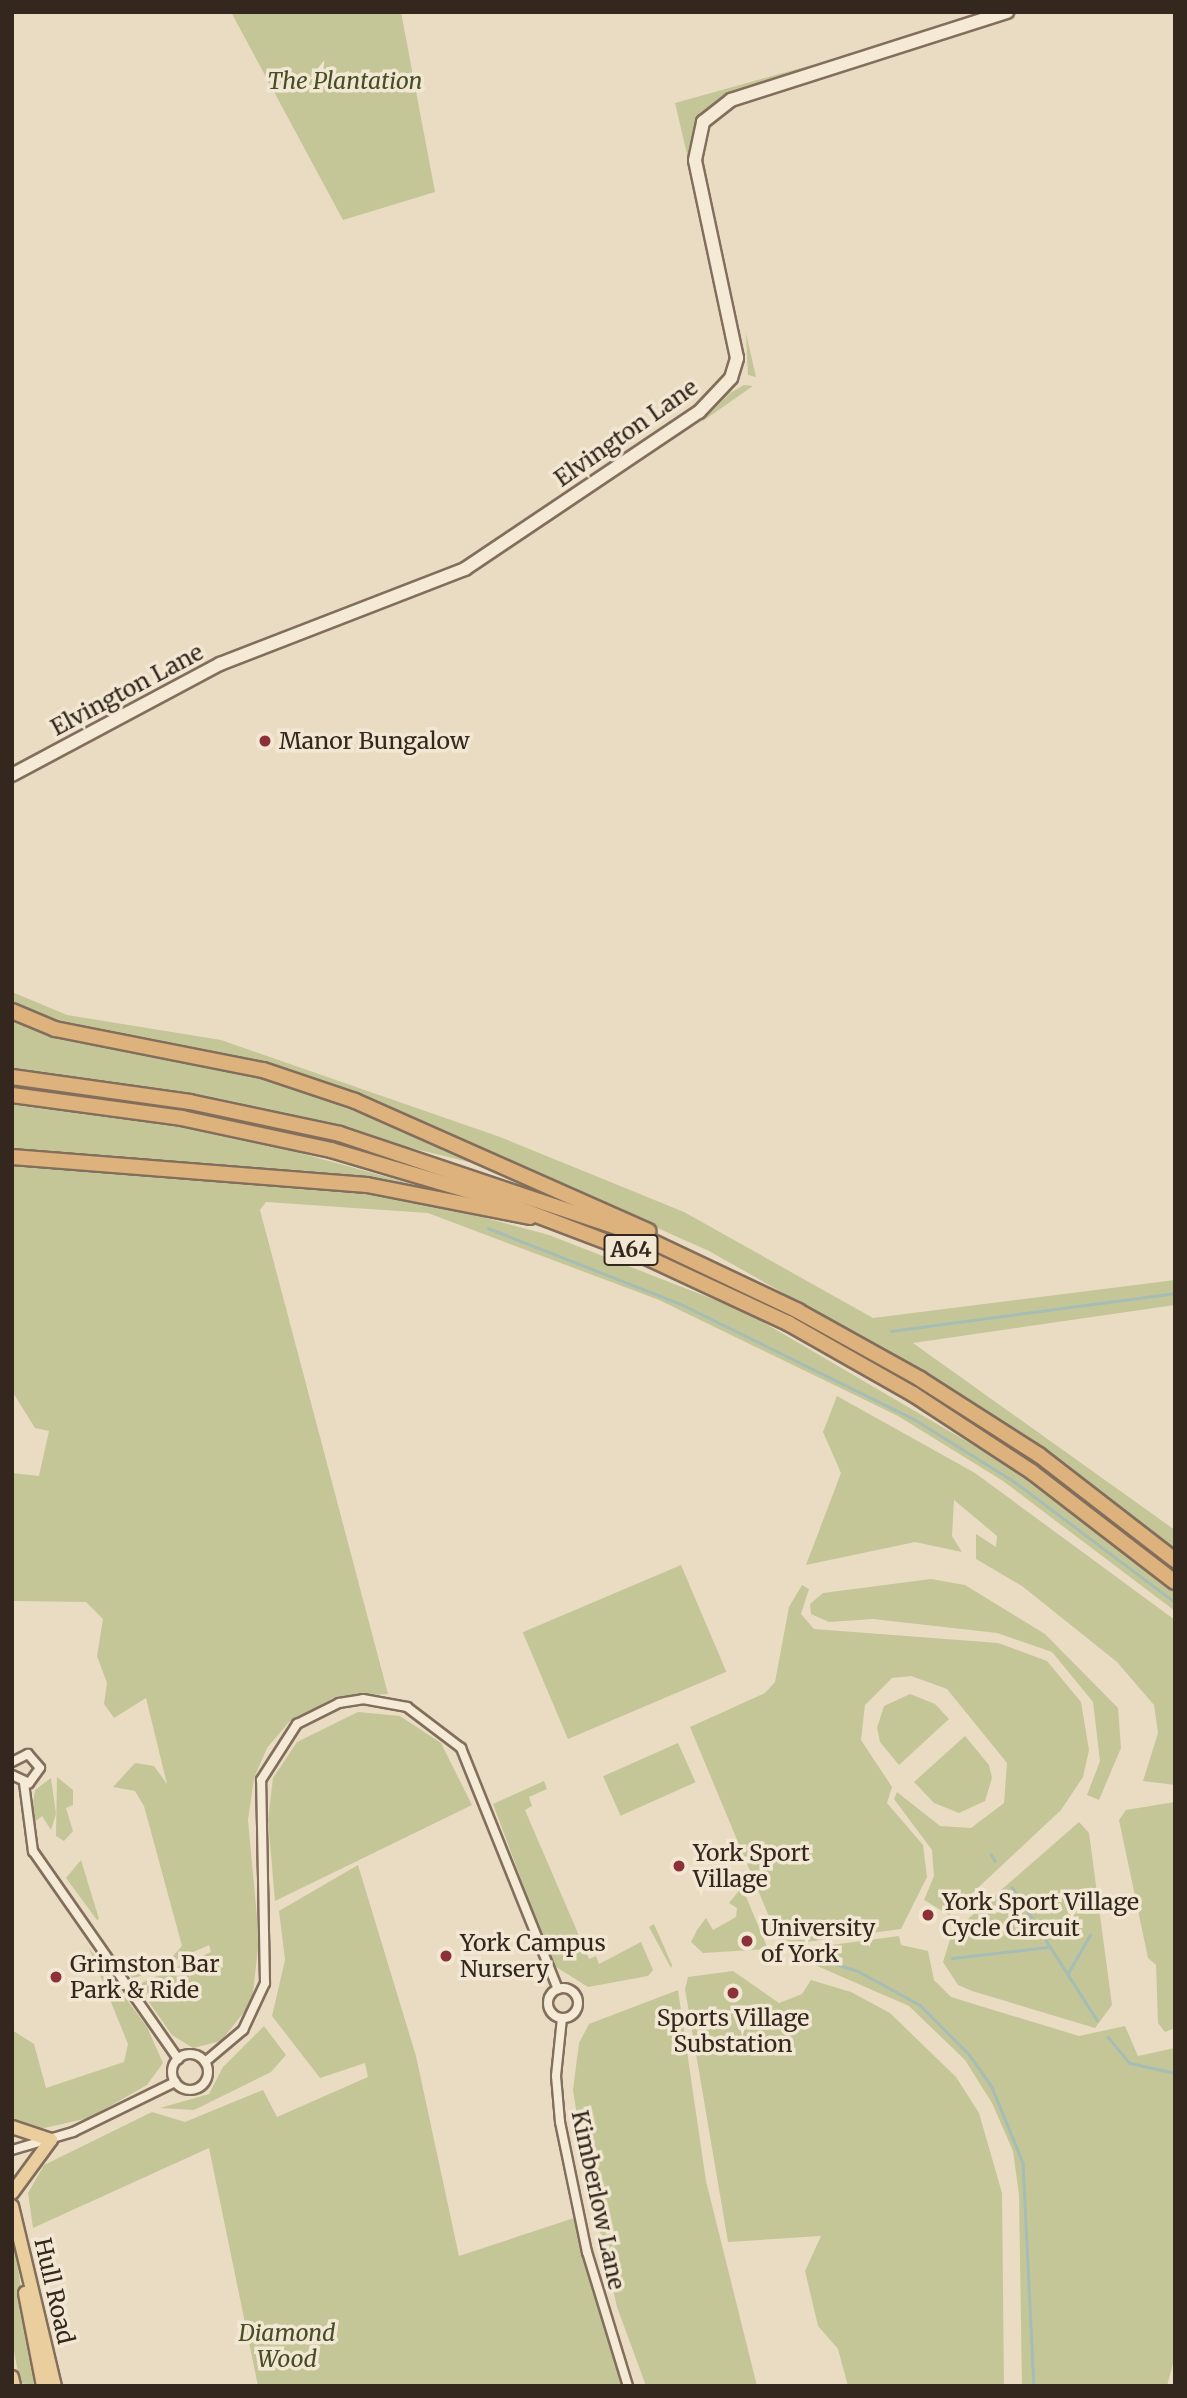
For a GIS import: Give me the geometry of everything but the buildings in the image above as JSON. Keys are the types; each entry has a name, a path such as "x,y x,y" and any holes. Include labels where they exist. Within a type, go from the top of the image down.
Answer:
{"highway":[{"path":"12,1011 55,1029 263,1070 355,1101 635,1222 676,1251"},
{"name":"A64","path":"12,1077 190,1102 340,1134 493,1180 676,1251 867,1348 975,1413 1175,1560"},
{"name":"A64","path":"12,1095 252,1132 419,1174 552,1219 788,1323 913,1394 1032,1472 1175,1583"},
{"path":"12,1157 367,1185 552,1219"}],"main road":[{"name":"Elvington Lane","path":"12,775 239,655 465,569 699,412 732,378 737,358 695,160 703,122 731,100 1007,12"},
{"path":"12,2127 51,2140 12,2193"},
{"name":"Hull Road","path":"12,2206 55,2386"},
{"path":"25,2262 43,2385"}],"street":[{"path":"205,2062 243,2030 265,1983 257,1801 269,1758 297,1724 363,1699 407,1707 461,1748 490,1814 558,1989 578,2000 574,2013 562,2018 548,2004 558,1989"},
{"path":"12,1762 28,1754 39,1763 37,1777 24,1783"},
{"path":"12,1775 24,1783 33,1851 178,2059 175,2082"},
{"name":"Kimberlow Lane","path":"562,2018 556,2067 561,2122 587,2252 628,2386"},
{"path":"178,2059 189,2054 205,2062"},
{"path":"175,2082 189,2090 200,2087 207,2079 205,2062"},
{"path":"12,2151 51,2140 175,2082"}],"green space":[{"name":"The Plantation","path":"231,12 401,12 435,192 343,220"},
{"path":"815,64 712,105 691,141 690,167 675,103"},
{"path":"746,333 756,377 748,375"},
{"path":"744,385 753,386 700,423 730,393"},
{"path":"12,992 67,1015 221,1040 500,1137 684,1212 873,1318 1175,1280 1175,1305 913,1343 1175,1530 1175,1552 1070,1470 939,1381 709,1251 381,1105 208,1050 59,1024 13,1005"},
{"path":"12,1020 65,1037 253,1073 479,1158 477,1164 210,1099 12,1070"},
{"path":"12,1101 235,1135 463,1198 269,1171 12,1149"},
{"path":"87,1163 403,1196 549,1235 746,1312 1002,1462 1175,1592 1175,1611 1003,1481 898,1416 659,1300 428,1213 266,1202 260,1210 388,1694 335,1697 289,1722 267,1748 254,1778 248,1820 259,1939 252,2002 221,2041 193,2048 172,2035 137,1985 211,1952 209,1945 133,1979 126,1969 171,1958 182,1946 144,1806 135,1791 113,1787 135,1763 154,1766 167,1784 146,1698 114,1718 104,1704 107,1683 97,1656 103,1619 86,1602 12,1601 12,1473 39,1476 49,1431 35,1428 12,1391 12,1165 65,1169"},
{"path":"837,1396 975,1473 1175,1620 1175,1785 1143,1781 1158,1733 1154,1705 1117,1662 1022,1586 976,1559 976,1534 996,1547 997,1536 954,1500 952,1536 962,1552 915,1542 806,1565 841,1473 823,1432"},
{"path":"681,1565 726,1672 568,1739 523,1632"},
{"path":"931,1579 965,1585 1045,1634 1118,1708 1121,1748 1099,1800 1087,1795 1100,1761 1093,1702 1052,1652 997,1633 873,1619 829,1622 811,1614 810,1604 823,1593"},
{"path":"802,1585 809,1589 801,1614 814,1629 998,1643 1047,1661 1081,1702 1089,1750 1083,1777 1061,1810 949,1915 924,1900 934,1876 932,1850 894,1799 897,1792 940,1826 971,1828 1004,1803 1007,1763 947,1689 911,1676 892,1678 865,1705 861,1740 892,1787 887,1803 923,1845 927,1877 901,1929 806,1942 799,1953 783,1950 690,1727 765,1693 775,1682 789,1607"},
{"path":"910,1694 935,1704 949,1719 899,1765 880,1742 877,1728 884,1706"},
{"path":"358,1712 400,1716 441,1743 472,1805 275,1901 268,1820 273,1778 297,1742"},
{"path":"965,1736 989,1765 992,1778 985,1801 959,1813 934,1803 914,1782"},
{"path":"678,1743 695,1782 621,1816 603,1776"},
{"path":"57,1777 73,1790 73,1805 66,1808 73,1831 64,1841 56,1836"},
{"path":"51,1778 56,1814 51,1830 42,1816 32,1824 32,1809 35,1790"},
{"path":"544,1781 547,1789 529,1797 532,1806 525,1810 589,1959 596,1956 599,1964 641,1942 653,1970 648,1976 588,1987 553,1965 493,1804"},
{"path":"1175,1802 1175,2028 1165,2032 1158,2023 1156,1965 1148,1958 1119,1820 1126,1810"},
{"path":"1079,1822 1089,1833 1112,2005 1095,2028 958,1985 943,1962 952,1933"},
{"path":"81,1860 99,1919 97,1920 66,1878"},
{"name":"Diamond Wood","path":"358,1865 416,2056 459,2256 574,2218 623,2386 258,2386 209,2148 33,2228 28,2193 44,2165 152,2112 185,2122 263,2090 277,2117 368,2077 365,2063 320,2078 272,2016 285,1960 279,1911"},
{"path":"742,1887 768,1949 703,1953 691,1942 697,1930 706,1918 713,1930 736,1917 737,1908 729,1903"},
{"path":"654,1924 672,1965 671,1968 649,1927"},
{"path":"899,1936 901,1945 928,1951 934,1980 951,1997 1079,2036 1125,2026 1138,2056 1175,2048 1175,2356 1167,2386 1022,2386 1019,2195 1013,2151 992,2103 965,2060 909,2006 808,1962 810,1951 824,1946"},
{"path":"89,1948 147,2027 163,2063 147,2085 89,2118 31,2131 12,2120 12,2030 34,2044 46,2088 124,2062 128,2044"},
{"path":"733,1971 779,2003 802,1994 811,1980 851,1992 890,2013 956,2077 979,2113 1002,2193 1004,2386 848,2386 838,2349 818,2326 805,2271 821,2236 728,2242 685,1989 688,1977"},
{"path":"678,1990 706,2181 757,2386 646,2386 617,2307 584,2160 573,2090 579,2043 589,2024"},
{"path":"264,2026 286,2055 271,2072 194,2110 160,2108 209,2094 223,2067"},
{"path":"12,2220 20,2282 40,2386 20,2383 12,2341"}],"waterway":[{"path":"488,1228 681,1304 914,1419 1015,1482 1175,1602"},
{"path":"891,1331 1175,1293"},
{"path":"991,1854 995,1861"},
{"path":"1012,1887 1097,2020"},
{"path":"1068,1973 1090,1935"},
{"path":"952,1958 1049,1947"},
{"path":"811,1956 858,1971 920,2005 969,2054 992,2087 1023,2163 1034,2386"},
{"path":"1108,2037 1130,2063 1175,2073"}],"place":[{"name":"Manor Bungalow","path":"265,741"},
{"name":"York Sport Village","path":"679,1866"},
{"name":"York Sport Village Cycle Circuit","path":"928,1915"},
{"name":"University of York","path":"747,1941"},
{"name":"York Campus Nursery","path":"446,1956"},
{"name":"Grimston Bar Park & Ride","path":"56,1977"},
{"name":"Sports Village Substation","path":"733,1993"}]}
